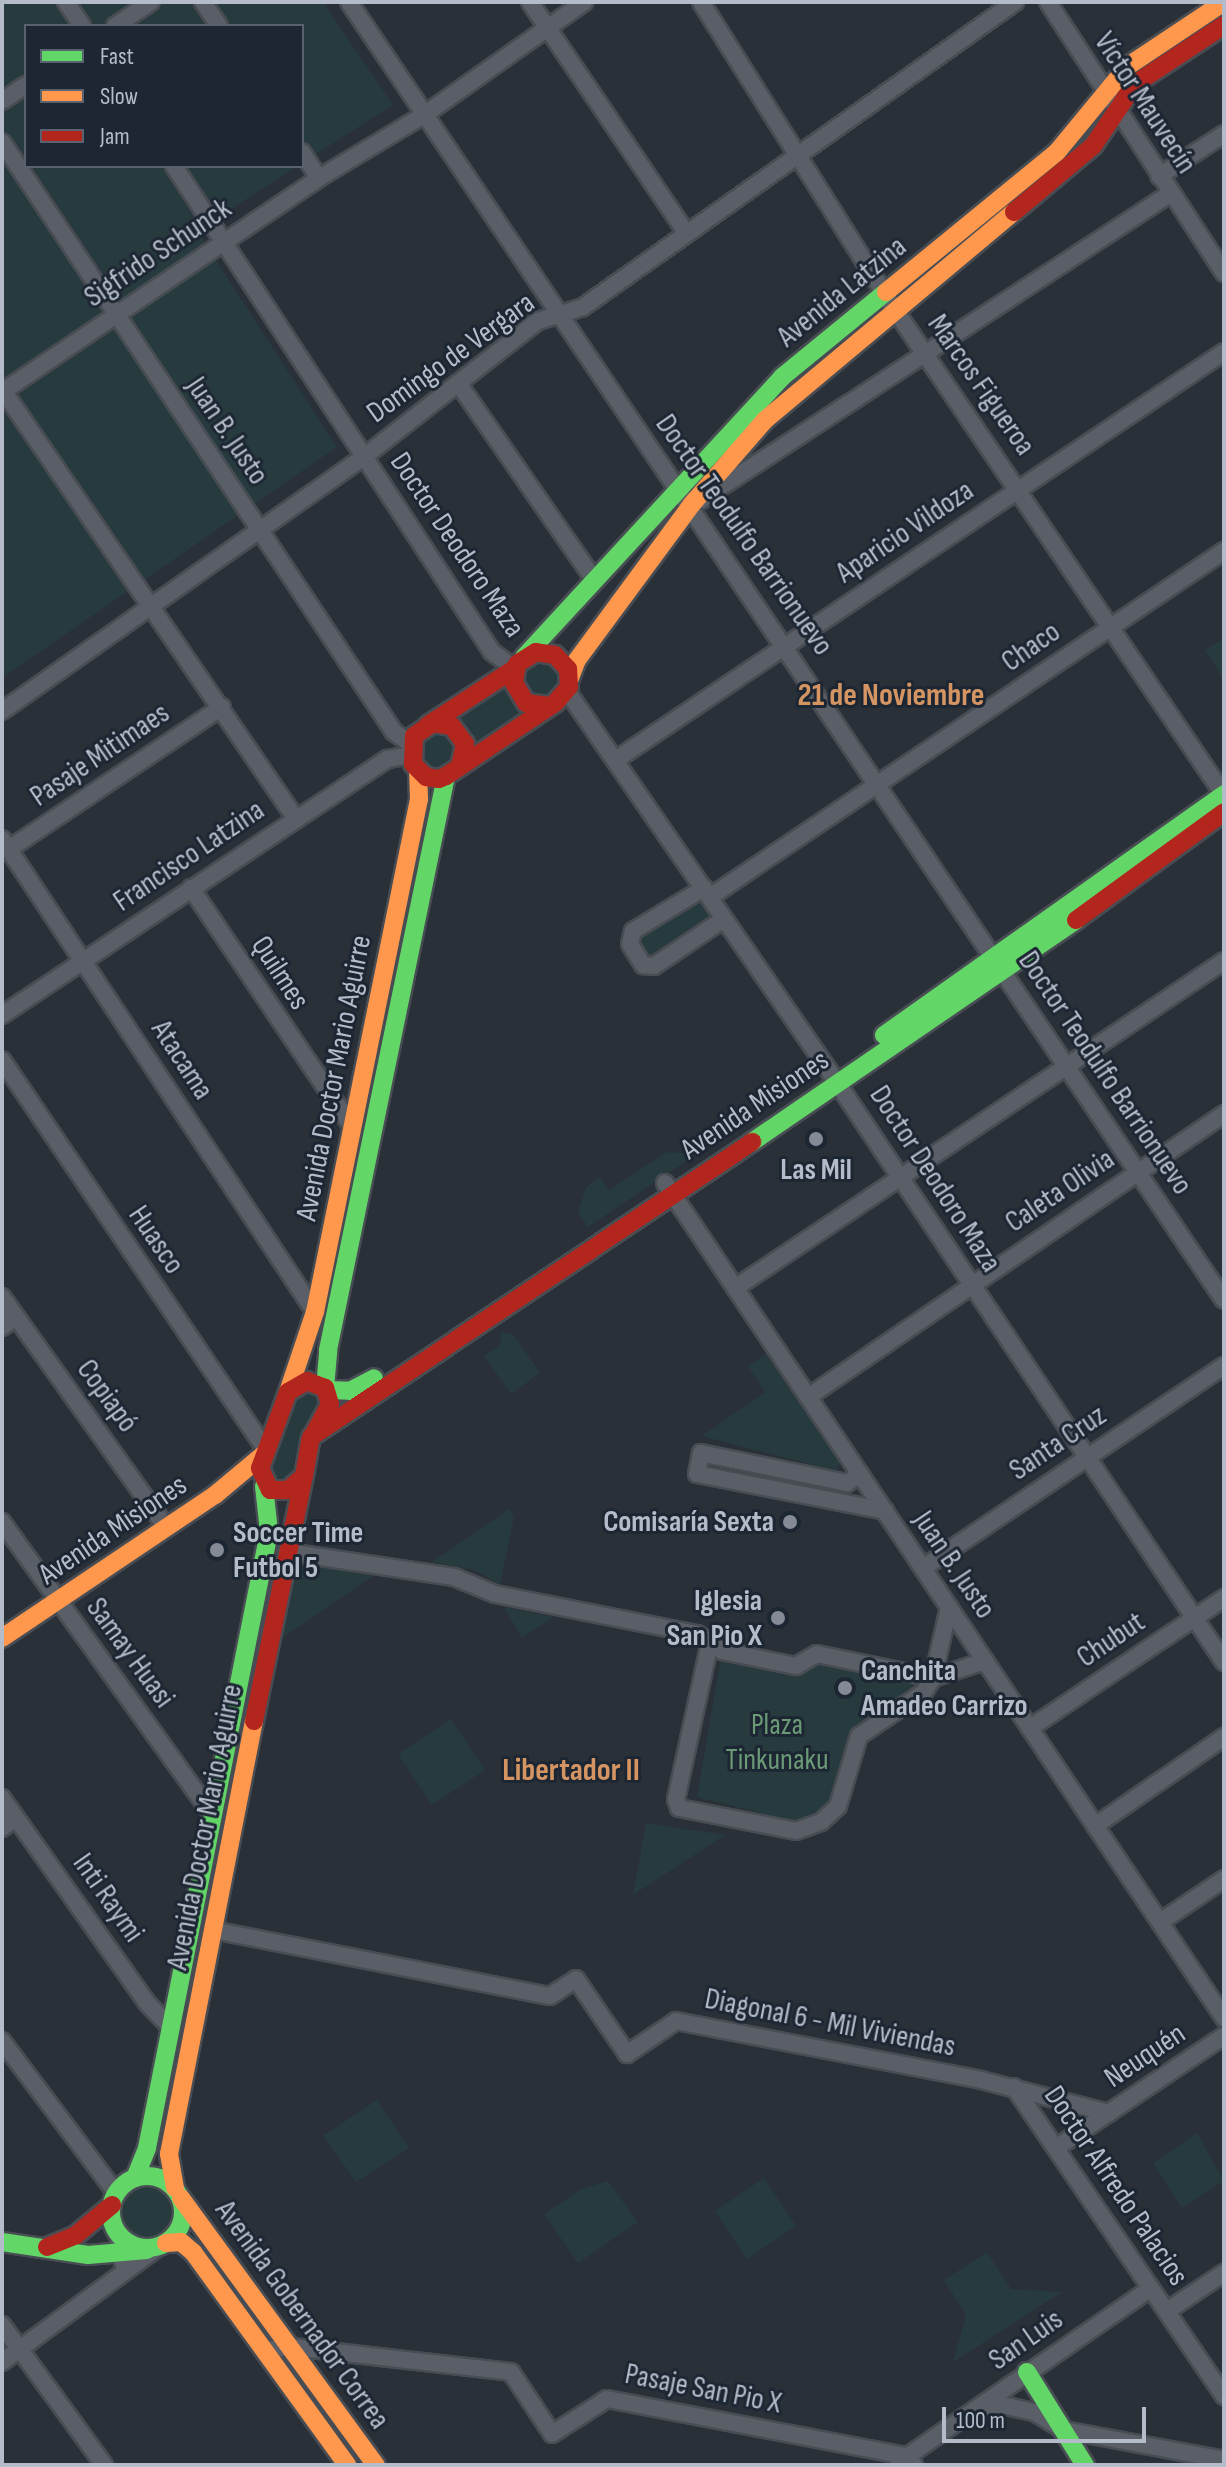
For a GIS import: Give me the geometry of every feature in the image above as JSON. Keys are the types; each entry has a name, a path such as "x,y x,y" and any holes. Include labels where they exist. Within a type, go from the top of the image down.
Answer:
{"main road":[{"name":"Avenida Latzina","path":"569,684 577,660 692,504 765,420 890,301 1057,152 1103,92 1128,66 1224,2"},
{"name":"Avenida Latzina","path":"428,725 517,665 782,377 890,301 1093,146 1135,84 1224,25"},
{"path":"453,771 466,749 459,732 443,723 428,725 413,757 431,778 453,771 550,706 569,684 555,655 536,652 517,665 523,700 534,707 550,706"},
{"name":"Avenida Doctor Mario Aguirre","path":"135,2178 144,2164 269,1532 264,1486 265,1452 303,1360 315,1312 421,789 413,757"},
{"name":"Avenida Doctor Mario Aguirre","path":"178,2193 168,2173 169,2154 311,1437 328,1410 328,1350 453,771"},
{"name":"Avenida Misiones","path":"1000,966 1224,795"},
{"name":"Avenida Misiones","path":"311,1437 669,1188 1224,812"},
{"name":"Avenida Misiones","path":"288,1392 307,1381 326,1389 356,1389 669,1188"},
{"name":"Avenida Misiones","path":"2,1638 215,1495 265,1452"},
{"name":"Avenida Misiones","path":"215,1495 264,1486 284,1491 304,1476"},
{"path":"2,2242 40,2249 123,2256 159,2246 183,2218 178,2193 157,2177 135,2178 76,2235 40,2249"},
{"name":"Avenida Gobernador Correa","path":"178,2193 376,2465"},
{"path":"114,2199 117,2231 132,2245 159,2246"},
{"name":"Avenida Gobernador Correa","path":"159,2246 187,2245 342,2463"},
{"path":"1027,2372 1085,2465"}],"street":[{"path":"66,2 81,24"},
{"path":"118,24 151,2"},
{"path":"203,2 218,24"},
{"name":"Doctor Teodulfo Barrionuevo","path":"349,2 558,314 679,490 692,504 1224,1300"},
{"path":"530,2 685,231"},
{"name":"Sigfrido Schunck","path":"3,391 319,178 424,115 584,2"},
{"name":"Marcos Figueroa","path":"701,2 890,301 1224,795"},
{"name":"Domingo de Vergara","path":"2,711 365,456 538,321 583,307 685,231 1015,2"},
{"name":"Víctor Mauvecín","path":"1048,2 1103,92 1224,273"},
{"path":"2,101 24,86"},
{"path":"1159,176 1224,134"},
{"name":"Juan B. Justo","path":"2,142 413,757"},
{"path":"304,155 319,178"},
{"name":"Doctor Deodoro Maza","path":"175,168 492,652 517,665"},
{"path":"692,504 1171,193"},
{"name":"Aparicio Vildoza","path":"617,759 1224,352"},
{"path":"458,383 595,581"},
{"path":"3,391 154,606 296,819"},
{"name":"Chaco","path":"724,919 654,966 643,965 630,944 633,931 707,893 878,786 1224,551"},
{"name":"Doctor Deodoro Maza","path":"569,684 1224,1662"},
{"name":"Pasaje Mitimaes","path":"5,844 222,707"},
{"name":"Francisco Latzina","path":"2,1015 388,759 413,757"},
{"name":"Atacama","path":"5,844 315,1312"},
{"name":"Quilmes","path":"191,888 352,1127"},
{"path":"735,1288 1224,961"},
{"name":"Huasco","path":"2,1060 265,1452"},
{"name":"Caleta Olivia","path":"808,1397 1224,1114"},
{"name":"Juan B. Justo","path":"669,1188 1224,2018"},
{"name":"Copiapó","path":"2,1297 166,1527"},
{"path":"2,1327 16,1317"},
{"name":"Santa Cruz","path":"923,1568 1224,1366"},
{"path":"860,1474 847,1483 701,1453 697,1474 885,1511"},
{"name":"Samay Huasi","path":"2,1522 213,1816"},
{"path":"287,1552 454,1577 495,1594 697,1634 722,1651 796,1666 817,1654 933,1678 985,1661"},
{"name":"Chubut","path":"1030,1728 1224,1598"},
{"path":"710,1642 676,1799 679,1808 796,1831 821,1822 838,1806 859,1736 924,1692 933,1678 949,1607"},
{"path":"1095,1826 1224,1737"},
{"name":"Inti Raymi","path":"2,1798 9,1823 147,2003 171,2028"},
{"path":"1160,1922 1224,1879"},
{"name":"Diagonal 6 - Mil Viviendas","path":"213,1930 550,1996 576,1979 627,2054 676,2021 1014,2087 1109,2113"},
{"name":"Neuquén","path":"1056,2148 1224,2036"},
{"path":"2,2041 114,2199"},
{"name":"Doctor Alfredo Palacios","path":"1014,2087 1224,2396"},
{"path":"117,2231 123,2256 120,2276"},
{"path":"2,2362 159,2246"},
{"path":"1167,2311 1224,2273"},
{"name":"San Luis","path":"905,2462 1027,2372 1151,2288"},
{"path":"2,2325 104,2465"},
{"path":"264,2350 292,2347"},
{"name":"Pasaje San Pio X","path":"292,2347 511,2372 552,2434 607,2399 905,2462"},
{"path":"982,2407 1034,2412 1064,2430 1224,2460"}],"green space":[{"path":"2,2 323,2 393,105 304,162 304,24 24,24 24,168 295,168 197,231 337,447 2,678"},
{"path":"1224,638 1224,680 1205,650"},
{"path":"549,662 561,676 552,697 528,694 523,675 531,664"},
{"path":"508,679 527,709 475,749 450,717"},
{"path":"427,734 451,736 456,758 435,770 423,763 419,744"},
{"path":"693,900 702,902 711,915 708,924 654,959 646,957 638,934"},
{"path":"667,1152 697,1154 588,1227 578,1212 586,1187 600,1177 609,1190"},
{"path":"502,1332 513,1334 540,1373 511,1394 484,1356 499,1346"},
{"path":"769,1352 841,1460 836,1471 702,1436 765,1392 748,1366"},
{"path":"305,1390 322,1399 295,1455 293,1474 275,1484 266,1465 295,1399"},
{"path":"509,1509 514,1517 500,1585 475,1570 432,1562"},
{"path":"302,1561 376,1574 281,1639 293,1566"},
{"path":"504,1607 554,1617 522,1638"},
{"name":"Plaza Tinkunaku","path":"721,1657 796,1672 820,1663 918,1681 918,1689 853,1734 832,1802 797,1822 697,1797"},
{"path":"451,1719 485,1770 432,1805 398,1754"},
{"path":"646,1823 725,1835 633,1895"},
{"path":"377,2100 409,2148 356,2182 323,2136"},
{"path":"1197,2133 1224,2181 1182,2208 1153,2163"},
{"path":"764,2178 796,2226 747,2259 715,2211"},
{"path":"608,2181 638,2222 578,2263 544,2214 581,2189"},
{"path":"146,2187 164,2194 171,2212 164,2230 146,2237 128,2230 121,2212 128,2194"},
{"path":"987,2252 1011,2289 1062,2292 953,2362 966,2315 944,2280"}],"traffic: fast":[{"path":"524,657 782,377 886,292"},
{"path":"325,1388 328,1350 446,776"},
{"path":"884,1035 1224,794"},
{"path":"752,1142 1076,920"},
{"path":"327,1390 350,1391 374,1378"},
{"path":"135,2178 147,2148 269,1532 264,1486"},
{"path":"147,2176 173,2186 183,2212 173,2238 147,2248 121,2238 111,2212 121,2186 147,2176"},
{"path":"2,2242 88,2255 147,2250"},
{"path":"1027,2372 1085,2465"}],"traffic: slow":[{"path":"886,292 1057,152 1128,66 1224,2"},
{"path":"570,678 577,660 692,504 765,420 1014,212"},
{"path":"288,1392 315,1312 419,799 418,771"},
{"path":"2,1638 215,1495 264,1454"},
{"path":"175,2188 169,2154 254,1721"},
{"path":"181,2198 376,2465"},
{"path":"166,2243 181,2242 193,2252 347,2465"}],"traffic: jam":[{"path":"1014,212 1093,146 1135,84 1224,25"},
{"path":"460,766 465,744 452,726 433,723 414,736 413,764 426,777 439,779 446,776 555,703 569,687 568,669 555,655 536,652 517,664 514,683 526,703 550,706"},
{"path":"428,725 514,669"},
{"path":"1076,920 1224,812"},
{"path":"311,1437 752,1142"},
{"path":"254,1721 304,1476 310,1441 330,1404 325,1388 307,1381 288,1392 260,1468 270,1490 288,1490 304,1476"},
{"path":"47,2247 76,2235 112,2205"}],"place":[{"name":"Las Mil","path":"816,1139"},
{"name":"Comisaría Sexta","path":"790,1522"},
{"name":"Soccer Time Futbol 5","path":"217,1550"},
{"name":"Iglesia San Pio X","path":"778,1618"},
{"name":"Canchita Amadeo Carrizo","path":"845,1688"}],"district":[{"name":"21 de Noviembre","path":"891,696"},
{"name":"Libertador II","path":"571,1771"}]}
